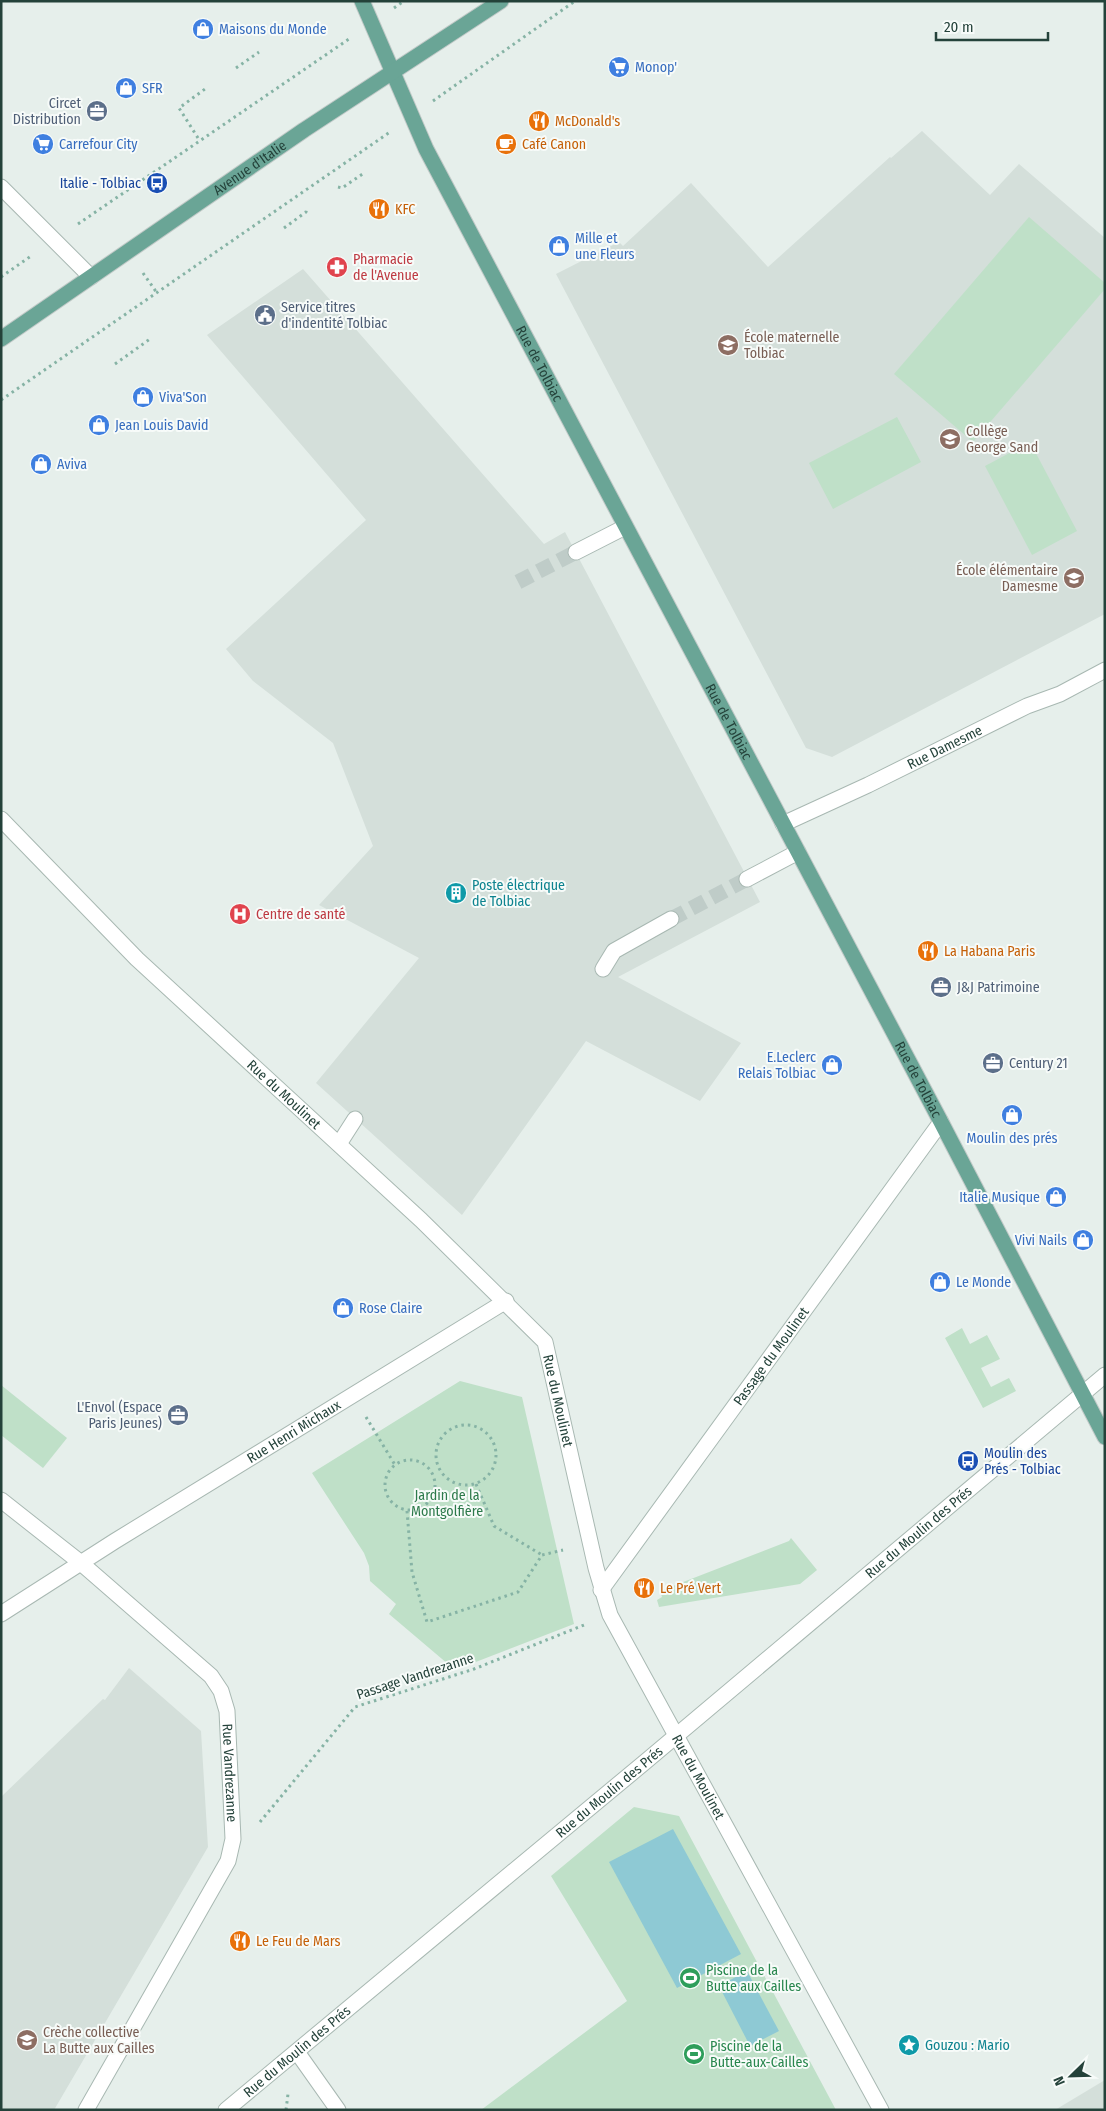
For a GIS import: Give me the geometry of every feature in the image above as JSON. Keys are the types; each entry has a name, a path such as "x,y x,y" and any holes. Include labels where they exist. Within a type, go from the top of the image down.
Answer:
{"main road":[{"name":"Rue de Tolbiac","path":"362,1 426,149 941,1122 1105,1437"},
{"name":"Avenue d'Italie","path":"1,338 304,130 501,1"}],"street":[{"path":"1,186 91,278"},
{"path":"576,552 625,526"},
{"name":"Rue Damesme","path":"782,824 868,785 1027,706 1060,694 1105,670"},
{"name":"Rue du Moulinet","path":"1,819 137,959 506,1301 545,1342 601,1590 610,1615 881,2110"},
{"path":"747,879 798,852"},
{"path":"603,969 614,951 671,919"},
{"path":"338,1144 355,1119"},
{"name":"Passage du Moulinet","path":"601,1590 941,1122"},
{"name":"Rue Henri Michaux","path":"1,1614 506,1301"},
{"name":"Rue du Moulin des Prés","path":"226,2110 1105,1376"},
{"name":"Rue Vandrezanne","path":"1,1500 81,1563 211,1676 221,1691 227,1711 233,1839 228,1861 86,2110"},
{"path":"297,2052 338,2110"}],"path":[{"path":"397,6 404,1"},
{"path":"486,62 575,1"},
{"path":"74,227 342,43"},
{"path":"236,68 259,52"},
{"path":"198,138 178,108 205,90"},
{"path":"1,400 361,152"},
{"path":"338,187 342,188 364,173"},
{"path":"284,228 306,212 307,208"},
{"path":"1,277 38,251"},
{"path":"114,364 150,340"},
{"path":"469,1424 479,1428 491,1437 497,1451 492,1472 486,1479 476,1484 467,1486 450,1480 442,1474 438,1466 436,1456 442,1437 450,1429 459,1425 469,1424"},
{"path":"376,1433 395,1465"},
{"path":"418,1461 431,1471 435,1487 434,1495 430,1502 423,1507 407,1510 392,1503 385,1487 386,1479 395,1465 402,1462 418,1461"},
{"path":"431,1471 438,1466"},
{"path":"407,1510 412,1572 428,1622 518,1592 542,1555 494,1526 476,1484"},
{"name":"Passage Vandrezanne","path":"259,1824 355,1707 474,1669 584,1625"},
{"path":"286,2110 287,2105"}],"shaded area":[{"name":"Collège George Sand","path":"922,131 990,195 1019,164 1105,238 1105,614 832,757 806,748 556,274 619,242 623,246 691,183 768,267 890,157"},
{"path":"303,269 544,544 565,532 760,902 618,977 741,1043 700,1101 586,1041 462,1215 316,1083 419,958 319,905 373,846 333,743 253,681 226,649 366,520 207,335"},
{"path":"129,1668 201,1731 208,1847 54,2110 1,2110 1,1797 103,1699 105,1700"},
{"path":"1105,2080 1105,2110 1055,2110"}],"green space":[{"path":"1029,217 1105,283 1105,289 973,442 894,374"},
{"path":"897,417 921,462 833,509 809,463"},
{"path":"1030,442 1077,531 1032,555 985,466"},
{"path":"962,1328 970,1344 987,1335 1000,1359 981,1368 991,1387 1009,1378 1016,1391 983,1408 945,1338"},
{"name":"Jardin de la Montgolfière","path":"460,1381 522,1397 574,1624 455,1670 389,1614 396,1604 370,1581 369,1566 364,1553 312,1473"},
{"path":"1,1385 67,1438 43,1468 1,1435"},
{"path":"791,1538 817,1570 800,1584 659,1607 657,1600 662,1597 660,1591 789,1541"},
{"name":"Piscine de la Butte aux Cailles","path":"634,1807 679,1816 836,2110 481,2110 627,2001 551,1876"}],"water":[{"path":"673,1829 741,1954 677,1988 609,1862"},
{"path":"747,1971 779,2031 750,2046 719,1986"}],"tunnel":[{"path":"518,582 576,552"},
{"path":"671,919 747,879"}],"place":[{"name":"Maisons du Monde","path":"203,29"},
{"name":"Monop'","path":"619,67"},
{"name":"SFR","path":"126,88"},
{"name":"Circet Distribution","path":"97,111"},
{"name":"McDonald's","path":"539,121"},
{"name":"Carrefour City","path":"43,144"},
{"name":"Café Canon","path":"506,144"},
{"name":"Italie - Tolbiac","path":"157,183"},
{"name":"KFC","path":"379,209"},
{"name":"Mille et une Fleurs","path":"559,246"},
{"name":"Pharmacie de l'Avenue","path":"337,267"},
{"name":"Service titres d'indentité Tolbiac","path":"265,315"},
{"name":"École maternelle Tolbiac","path":"728,345"},
{"name":"Viva'Son","path":"143,397"},
{"name":"Jean Louis David","path":"99,425"},
{"name":"Collège George Sand","path":"950,439"},
{"name":"Aviva","path":"41,464"},
{"name":"École élémentaire Damesme","path":"1074,578"},
{"name":"Poste électrique de Tolbiac","path":"456,893"},
{"name":"Centre de santé","path":"240,914"},
{"name":"La Habana Paris","path":"928,951"},
{"name":"J&J Patrimoine","path":"941,987"},
{"name":"Century 21","path":"993,1063"},
{"name":"E.Leclerc Relais Tolbiac","path":"832,1065"},
{"name":"Moulin des prés","path":"1012,1115"},
{"name":"Italie Musique","path":"1056,1197"},
{"name":"Vivi Nails","path":"1083,1240"},
{"name":"Le Monde","path":"940,1282"},
{"name":"Rose Claire","path":"343,1308"},
{"name":"L'Envol (Espace Paris Jeunes)","path":"178,1415"},
{"name":"Moulin des Prés - Tolbiac","path":"968,1461"},
{"name":"Le Pré Vert","path":"644,1588"},
{"name":"Le Feu de Mars","path":"240,1941"},
{"name":"Piscine de la Butte aux Cailles","path":"690,1978"},
{"name":"Crèche collective La Butte aux Cailles","path":"27,2040"},
{"name":"Gouzou : Mario","path":"909,2045"},
{"name":"Piscine de la Butte-aux-Cailles","path":"694,2054"}]}
